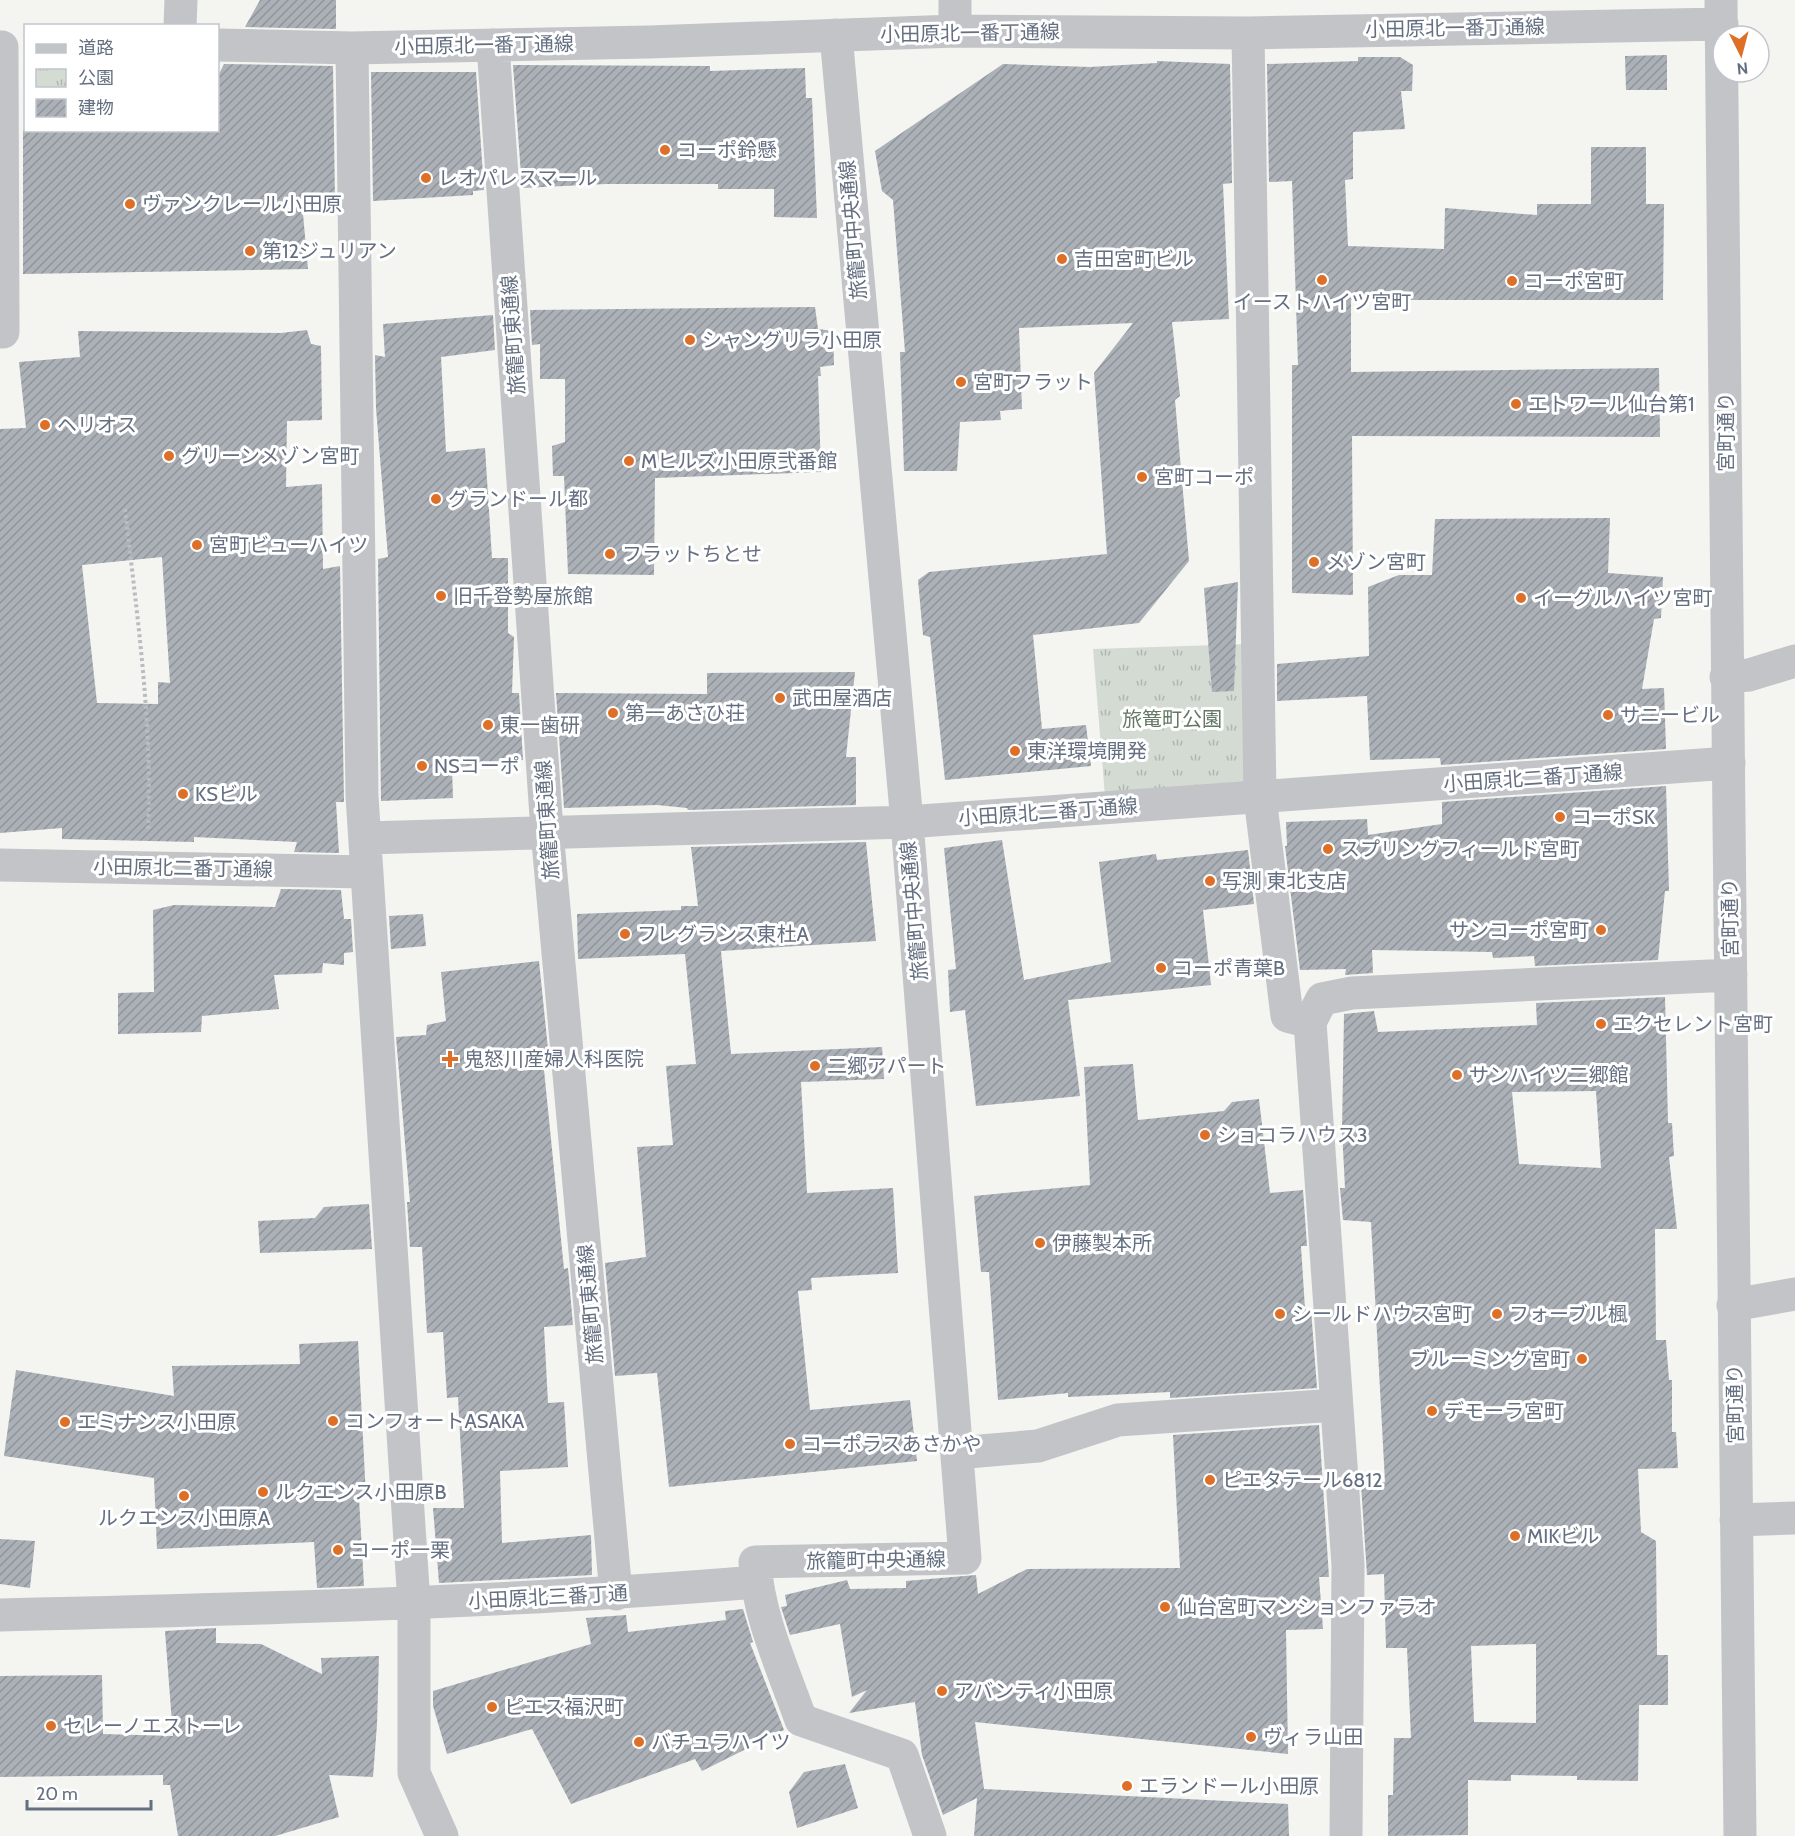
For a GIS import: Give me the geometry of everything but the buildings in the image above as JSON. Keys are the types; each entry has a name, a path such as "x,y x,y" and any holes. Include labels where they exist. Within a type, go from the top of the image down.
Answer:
{"street":[{"path":"180,24 181,0"},
{"name":"小田原北一番丁通線","path":"219,45 352,48 649,42 836,35 955,15 1248,33 1722,12"},
{"name":"宮町通り","path":"1722,12 1725,152 1726,677 1729,763 1740,1836"},
{"path":"1248,33 1260,797 1287,1016 1310,1022"},
{"name":"旅籠町中央通線","path":"756,1582 755,1562 965,1558 907,822 836,35"},
{"name":"旅籠町東通線","path":"493,45 547,831 616,1594"},
{"path":"3,332 9,47"},
{"path":"352,48 362,796 414,1604 414,1773 436,1833"},
{"path":"1726,677 1749,675 1795,661"},
{"name":"小田原北二番丁通線","path":"366,838 907,822 1729,763"},
{"name":"小田原北二番丁通線","path":"0,865 367,872"},
{"path":"1346,1836 1348,1565 1310,1022 1322,999 1352,993 1731,975"},
{"path":"1733,1305 1795,1294"},
{"path":"957,1453 1038,1446 1118,1420 1336,1405"},
{"path":"1737,1520 1795,1518"},
{"path":"756,1582 764,1613 801,1720 903,1755 930,1836"},
{"name":"小田原北三番丁通","path":"0,1615 414,1604 616,1594 756,1582"}],"path":[{"path":"125,509 143,674 149,802 146,867"}],"green space":[{"name":"旅篭町公園","path":"1248,644 1254,785 1105,796 1093,649"}],"place":[{"name":"コーポ鈴懸","path":"665,150"},
{"name":"レオパレスマール","path":"426,178"},
{"name":"ヴァンクレール小田原","path":"130,204"},
{"name":"第12ジュリアン","path":"250,251"},
{"name":"吉田宮町ビル","path":"1062,259"},
{"name":"イーストハイツ宮町","path":"1322,280"},
{"name":"コーポ宮町","path":"1512,281"},
{"name":"シャングリラ小田原","path":"690,340"},
{"name":"宮町フラット","path":"961,382"},
{"name":"エトワール仙台第1","path":"1516,404"},
{"name":"ヘリオス","path":"45,425"},
{"name":"グリーンメゾン宮町","path":"169,456"},
{"name":"Mヒルズ小田原弐番館","path":"629,461"},
{"name":"宮町コーポ","path":"1142,477"},
{"name":"グランドール都","path":"436,499"},
{"name":"宮町ビューハイツ","path":"197,545"},
{"name":"フラットちとせ","path":"610,554"},
{"name":"メゾン宮町","path":"1314,562"},
{"name":"旧千登勢屋旅館","path":"441,596"},
{"name":"イーグルハイツ宮町","path":"1521,598"},
{"name":"武田屋酒店","path":"780,698"},
{"name":"第一あさひ荘","path":"613,713"},
{"name":"サニービル","path":"1608,715"},
{"name":"東一歯研","path":"488,725"},
{"name":"東洋環境開発","path":"1015,751"},
{"name":"NSコーポ","path":"422,766"},
{"name":"KSビル","path":"183,794"},
{"name":"コーポSK","path":"1560,817"},
{"name":"スプリングフィールド宮町","path":"1328,849"},
{"name":"写測 東北支店","path":"1210,881"},
{"name":"サンコーポ宮町","path":"1601,930"},
{"name":"フレグランス東杜A","path":"625,934"},
{"name":"コーポ青葉B","path":"1161,968"},
{"name":"エクセレント宮町","path":"1601,1024"},
{"name":"鬼怒川産婦人科医院","path":"450,1059"},
{"name":"二郷アパート","path":"815,1066"},
{"name":"サンハイツ二郷館","path":"1457,1075"},
{"name":"ショコラハウス3","path":"1205,1135"},
{"name":"伊藤製本所","path":"1040,1243"},
{"name":"シールドハウス宮町","path":"1280,1314"},
{"name":"フォーブル楓","path":"1497,1314"},
{"name":"ブルーミング宮町","path":"1582,1359"},
{"name":"デモーラ宮町","path":"1432,1411"},
{"name":"コンフォートASAKA","path":"333,1421"},
{"name":"エミナンス小田原","path":"65,1422"},
{"name":"コーポラスあさかや","path":"790,1444"},
{"name":"ピエタテール6812","path":"1210,1480"},
{"name":"ルクエンス小田原B","path":"263,1492"},
{"name":"ルクエンス小田原A","path":"184,1496"},
{"name":"MIKビル","path":"1515,1536"},
{"name":"コーポ一栗","path":"338,1550"},
{"name":"仙台宮町マンションファラオ","path":"1165,1607"},
{"name":"アバンティ小田原","path":"942,1691"},
{"name":"ピエス福沢町","path":"492,1707"},
{"name":"セレーノエストーレ","path":"51,1726"},
{"name":"ヴィラ山田","path":"1251,1737"},
{"name":"バチュラハイツ","path":"639,1742"},
{"name":"エランドール小田原","path":"1127,1786"}]}
